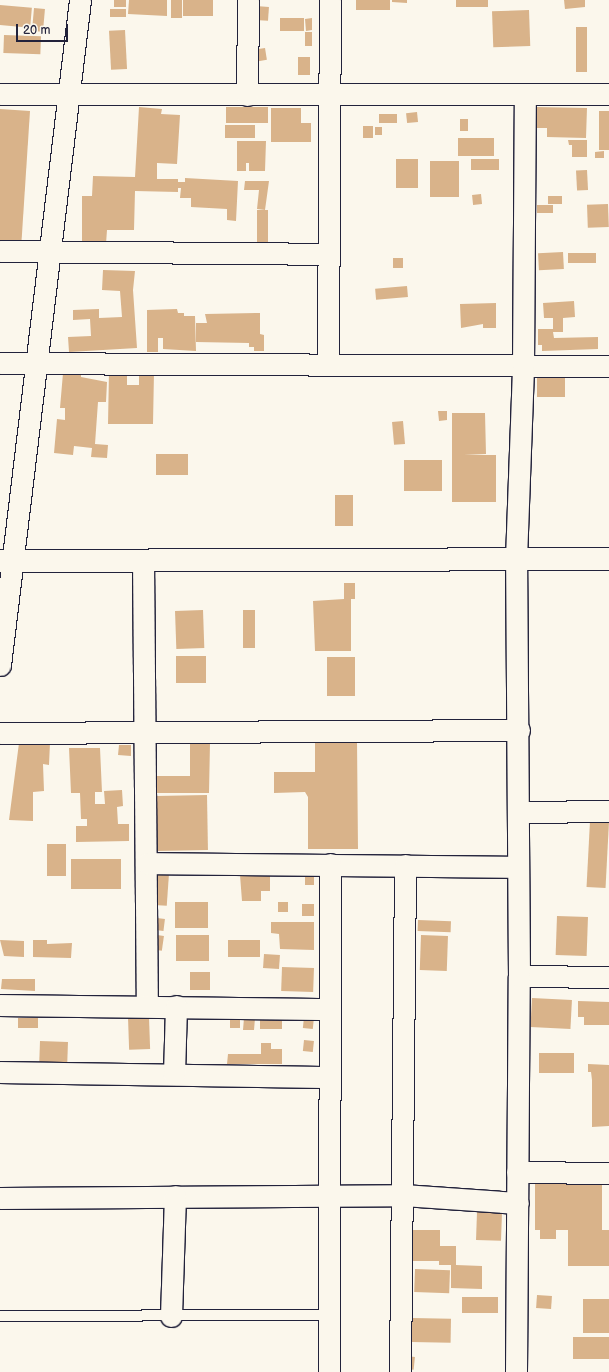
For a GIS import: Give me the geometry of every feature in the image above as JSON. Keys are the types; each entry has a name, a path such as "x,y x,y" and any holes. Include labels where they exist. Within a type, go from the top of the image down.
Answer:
{"street":[{"path":"0,665 7,561 36,363 80,0"},
{"path":"247,95 248,0"},
{"path":"328,365 330,0"},
{"path":"0,94 609,94"},
{"path":"516,1372 518,1203 519,730 516,559 523,366 525,94"},
{"path":"0,251 329,254"},
{"path":"0,363 609,366"},
{"path":"7,561 609,559"},
{"path":"143,560 148,863 147,1006"},
{"path":"0,733 519,730"},
{"path":"518,812 609,811"},
{"path":"148,863 518,867"},
{"path":"329,1372 328,1009 330,864"},
{"path":"400,1372 403,1195 405,865"},
{"path":"519,976 609,977"},
{"path":"0,1005 328,1009"},
{"path":"174,1074 176,1006"},
{"path":"0,1072 328,1077"},
{"path":"517,1172 609,1173"},
{"path":"0,1198 403,1195 518,1203"},
{"path":"171,1316 175,1196"}],"lane":[{"path":"0,1316 330,1315"}],"building":[{"path":"114,0 126,0 126,7 114,7"},
{"path":"129,0 167,0 167,16 128,14"},
{"path":"171,0 182,0 182,18 171,18"},
{"path":"183,0 213,0 213,16 183,16"},
{"path":"356,0 390,0 390,10 356,10"},
{"path":"392,0 407,0 407,3 392,2"},
{"path":"456,0 488,0 488,7 456,7"},
{"path":"564,0 585,0 585,7 565,9"},
{"path":"0,5 32,8 30,28 0,25"},
{"path":"256,6 269,7 268,21 255,20"},
{"path":"34,8 45,9 43,32 32,31"},
{"path":"110,9 126,9 126,17 110,17"},
{"path":"529,10 530,46 493,47 492,11"},
{"path":"280,18 304,18 304,31 280,31"},
{"path":"312,18 312,30 306,31 305,19"},
{"path":"576,27 587,27 587,72 576,72"},
{"path":"125,30 127,69 111,70 109,31"},
{"path":"305,32 312,32 312,46 305,46"},
{"path":"4,35 41,36 40,54 3,53"},
{"path":"265,48 267,60 257,61 255,50"},
{"path":"298,57 310,57 310,75 298,75"},
{"path":"139,107 162,109 161,114 180,115 177,164 157,163 157,179 178,179 178,182 185,182 185,178 238,181 236,221 227,220 227,209 191,207 191,198 180,198 181,188 178,188 178,192 135,191 134,230 107,230 106,244 82,243 82,196 92,196 93,176 135,177"},
{"path":"226,107 268,107 268,123 226,123"},
{"path":"535,107 587,108 586,138 547,137 547,128 535,128"},
{"path":"271,108 301,108 301,123 311,123 311,142 271,142"},
{"path":"0,109 30,111 21,249 0,248"},
{"path":"599,111 609,111 609,150 599,150"},
{"path":"417,112 418,122 407,123 406,113"},
{"path":"379,114 397,114 397,123 379,123"},
{"path":"460,119 468,119 468,131 460,131"},
{"path":"225,125 255,125 255,138 225,138"},
{"path":"363,126 373,126 373,138 363,138"},
{"path":"375,127 382,127 382,135 375,135"},
{"path":"458,138 494,138 494,156 458,156"},
{"path":"568,140 587,140 587,157 572,157 572,145 569,145"},
{"path":"237,141 266,141 265,171 249,171 249,163 246,163 246,171 237,171"},
{"path":"604,151 604,158 595,158 595,152"},
{"path":"396,159 418,159 418,188 396,188"},
{"path":"471,159 499,159 499,170 471,170"},
{"path":"430,161 459,161 459,197 430,197"},
{"path":"587,170 588,190 577,191 576,171"},
{"path":"245,181 269,181 265,210 257,209 259,190 244,190"},
{"path":"481,194 482,204 473,205 472,195"},
{"path":"548,196 562,196 562,204 548,204"},
{"path":"608,204 609,227 588,228 587,205"},
{"path":"537,205 553,205 553,213 537,213"},
{"path":"257,210 268,210 268,244 257,244"},
{"path":"563,252 564,269 539,270 538,253"},
{"path":"568,253 596,253 596,263 568,263"},
{"path":"393,258 403,258 403,268 393,268"},
{"path":"103,270 135,271 133,290 137,348 69,352 68,337 91,336 90,319 73,320 73,310 99,309 99,318 122,317 120,291 102,290"},
{"path":"407,286 408,297 376,300 375,289"},
{"path":"574,301 575,317 563,318 563,332 553,332 554,338 598,337 598,349 542,351 542,345 538,345 538,329 553,329 553,318 544,318 543,303"},
{"path":"496,303 496,328 483,328 483,324 461,328 460,304"},
{"path":"177,309 178,313 184,313 184,316 195,316 196,351 163,349 163,338 158,338 158,352 147,352 147,310"},
{"path":"260,313 260,334 264,335 264,351 254,351 254,347 249,347 249,343 196,342 196,323 207,323 205,314"},
{"path":"109,371 127,371 127,385 139,385 139,372 154,372 153,424 108,424"},
{"path":"63,373 81,375 81,377 107,382 106,402 98,402 95,444 108,445 107,458 91,457 92,448 74,446 73,455 54,453 57,419 65,420 65,408 60,408"},
{"path":"537,375 565,375 565,397 537,397"},
{"path":"438,411 447,411 447,420 439,421"},
{"path":"452,413 485,413 486,454 464,455 496,455 496,502 452,502"},
{"path":"403,421 405,444 394,445 392,422"},
{"path":"156,454 188,454 188,475 156,475"},
{"path":"404,460 442,460 442,491 404,491"},
{"path":"335,495 353,495 353,526 335,526"},
{"path":"344,583 355,583 355,599 351,599 351,651 315,651 313,601 344,599"},
{"path":"203,610 204,648 176,649 175,611"},
{"path":"243,610 255,610 255,648 243,648"},
{"path":"176,656 206,656 206,683 176,683"},
{"path":"327,657 355,657 355,696 327,696"},
{"path":"357,740 358,849 308,849 308,797 305,792 274,793 274,772 315,772 315,741"},
{"path":"19,743 50,743 49,765 43,764 44,791 33,792 33,821 9,820"},
{"path":"190,743 210,743 209,793 156,793 157,776 190,776"},
{"path":"119,745 131,745 131,756 118,755"},
{"path":"69,748 100,748 102,792 95,792 95,804 105,804 104,791 122,790 123,806 117,807 118,824 129,824 129,841 76,842 76,826 87,826 87,819 81,819 80,793 71,793"},
{"path":"207,795 208,850 157,851 156,796"},
{"path":"590,821 609,822 606,888 587,887"},
{"path":"47,844 66,844 66,876 47,876"},
{"path":"71,859 121,859 121,889 71,889"},
{"path":"156,873 169,874 167,906 154,905"},
{"path":"240,875 270,875 270,891 261,891 261,901 242,901"},
{"path":"305,875 314,875 314,885 305,885"},
{"path":"175,902 208,902 208,928 175,928"},
{"path":"278,902 288,902 288,912 278,912"},
{"path":"302,904 314,904 314,916 302,916"},
{"path":"557,916 588,917 587,956 556,955"},
{"path":"157,918 165,919 163,931 156,930"},
{"path":"418,920 451,921 451,932 418,931"},
{"path":"271,922 314,922 314,950 280,949 279,934 271,933"},
{"path":"157,935 164,936 162,951 155,950"},
{"path":"176,935 209,935 209,961 176,961"},
{"path":"421,935 448,936 447,971 420,970"},
{"path":"0,940 24,941 24,957 4,956"},
{"path":"33,940 47,940 47,944 72,943 71,958 33,957"},
{"path":"228,940 260,940 260,957 228,957"},
{"path":"264,954 280,955 279,969 263,968"},
{"path":"282,967 314,968 313,992 281,991"},
{"path":"190,972 210,972 210,990 190,990"},
{"path":"2,979 35,979 35,991 1,989"},
{"path":"532,998 572,1000 570,1029 530,1027"},
{"path":"578,1001 609,1002 609,1025 584,1025 584,1017 578,1017"},
{"path":"149,1017 150,1049 129,1050 128,1018"},
{"path":"260,1017 282,1017 282,1029 260,1029"},
{"path":"304,1017 314,1018 313,1029 303,1028"},
{"path":"18,1018 38,1018 38,1028 18,1028"},
{"path":"230,1018 240,1018 240,1028 230,1028"},
{"path":"244,1018 255,1018 254,1030 243,1030"},
{"path":"304,1040 314,1041 313,1052 303,1051"},
{"path":"40,1041 68,1042 67,1063 39,1062"},
{"path":"261,1043 271,1043 271,1049 282,1049 282,1064 227,1064 228,1054 261,1054"},
{"path":"539,1053 574,1053 574,1073 539,1073"},
{"path":"588,1064 609,1065 609,1126 592,1127 592,1080 591,1072 588,1072"},
{"path":"535,1176 602,1177 602,1230 609,1230 609,1266 568,1266 568,1230 556,1230 556,1239 540,1239 540,1230 535,1230"},
{"path":"477,1212 502,1213 501,1241 476,1240"},
{"path":"406,1230 440,1230 440,1246 456,1246 456,1265 482,1266 482,1289 451,1288 451,1265 439,1265 439,1261 406,1261"},
{"path":"415,1269 450,1270 449,1293 414,1292"},
{"path":"537,1295 552,1296 551,1309 536,1308"},
{"path":"462,1297 498,1297 498,1313 462,1313"},
{"path":"583,1299 609,1299 609,1333 583,1333"},
{"path":"412,1318 451,1319 451,1343 412,1342"},
{"path":"573,1337 609,1337 609,1359 573,1359"},
{"path":"406,1356 415,1357 414,1370 405,1369"}]}
